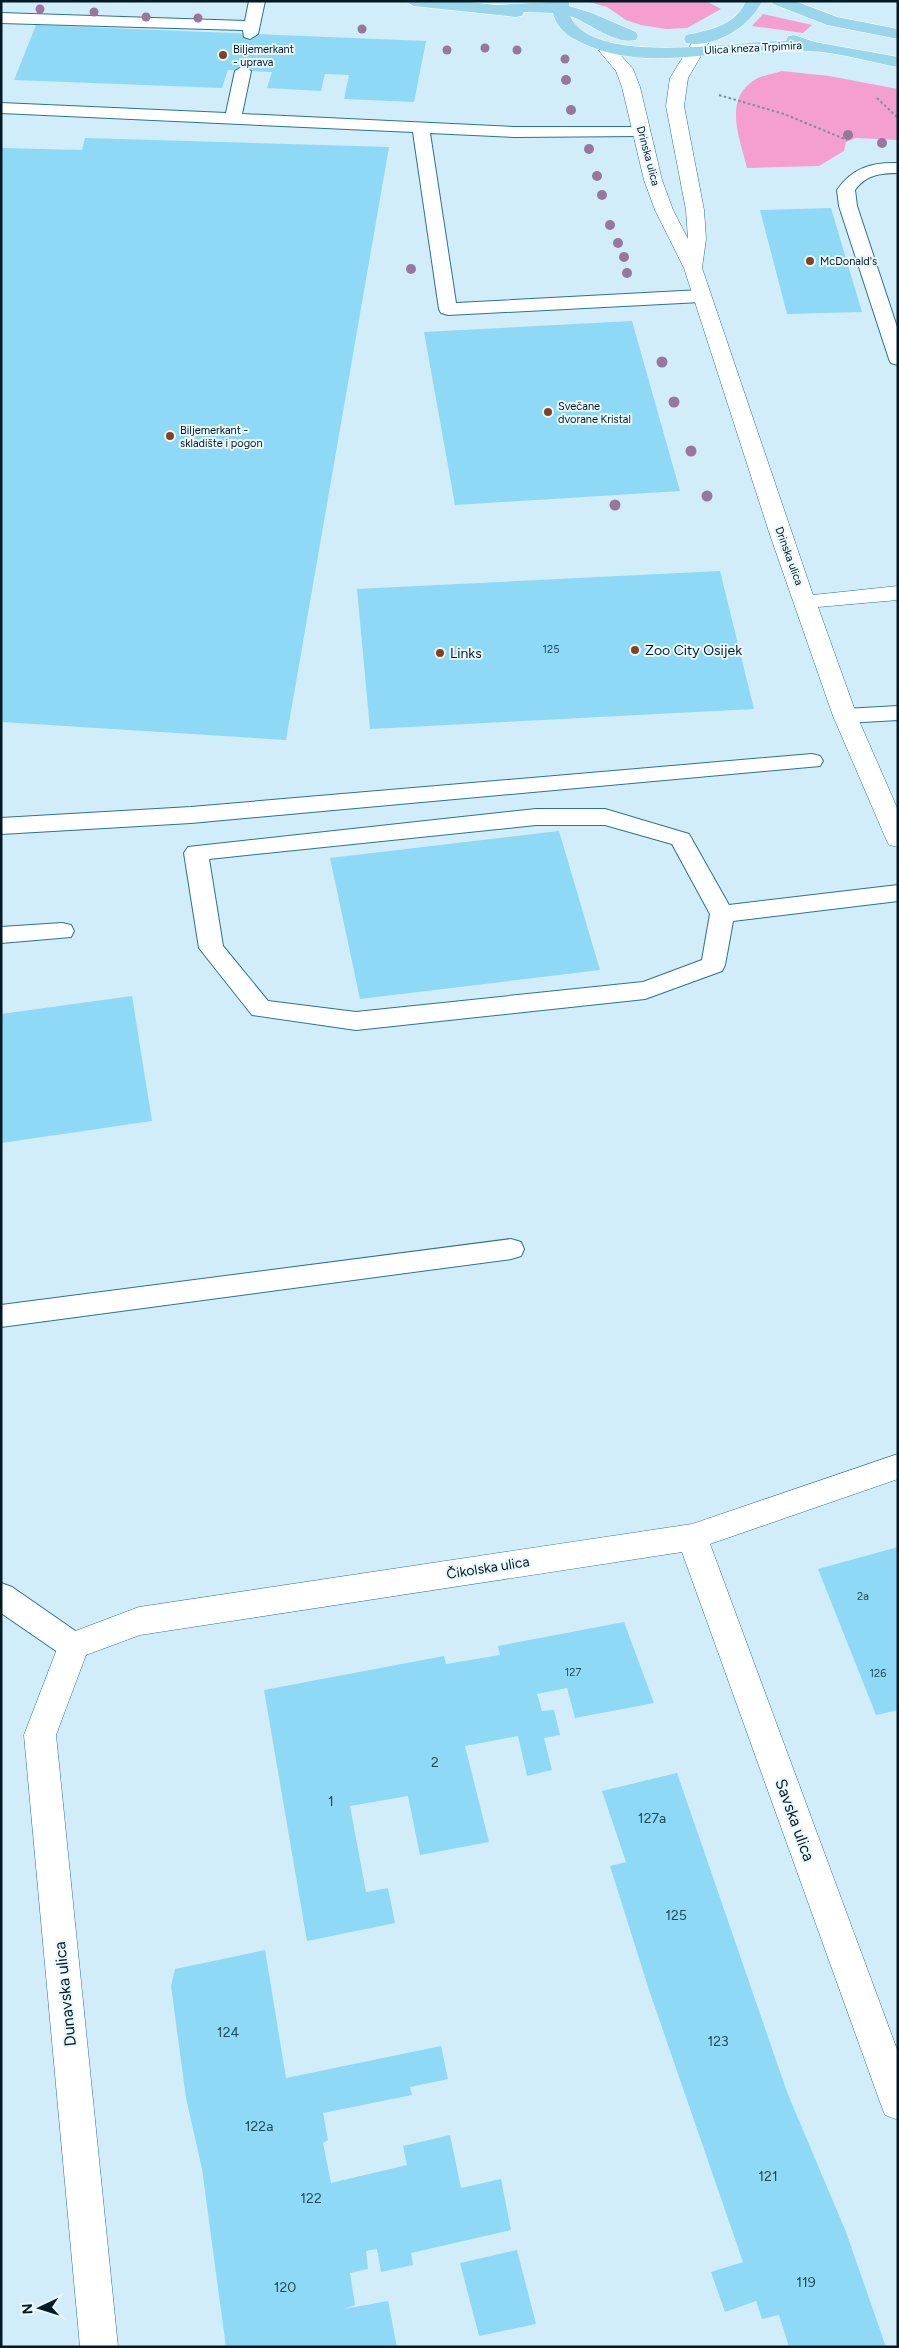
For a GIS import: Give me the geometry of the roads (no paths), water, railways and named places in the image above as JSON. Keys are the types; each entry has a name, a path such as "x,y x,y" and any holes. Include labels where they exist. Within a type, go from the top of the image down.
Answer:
{"main road":[{"path":"413,1 498,8 560,5 620,34 642,39 705,41"},
{"path":"779,1 833,21"},
{"path":"498,8 546,19 566,26 603,46 631,52 656,54 705,41 733,26 749,3 786,15 833,21 898,34"},
{"path":"560,5 566,26"},
{"name":"Ulica kneza Trpimira","path":"705,41 758,34 782,37 811,46 898,62"},
{"name":"Ulica kneza Trpimira","path":"705,41 748,46 811,46"}],"street":[{"name":"Drinska ulica","path":"693,268 696,239 695,210 675,106 679,78 705,41"},
{"name":"Drinska ulica","path":"603,46 614,56 624,70 631,87 640,130 664,210 693,268 845,716 898,839"},
{"path":"805,602 898,593"},
{"name":"Čikolska ulica","path":"73,1646 139,1621 692,1537 898,1466"},
{"name":"Savska ulica","path":"692,1537 898,2102"},
{"name":"Dunavska ulica","path":"73,1646 40,1735 99,2347"}],"lane":[{"path":"1,18 251,30 257,1"},
{"path":"233,119 243,71"},
{"path":"1,108 514,132 640,130"},
{"path":"420,128 448,309 701,296"},
{"path":"889,168 865,171 853,178 846,190 848,206 898,359"},
{"path":"845,716 898,713"},
{"path":"1,826 191,815 812,761"},
{"path":"191,815 196,853 211,948 261,1009 356,1021 645,990 713,965 722,914 681,840 605,817 536,817 196,853"},
{"path":"722,914 898,893"},
{"path":"1,935 62,931"},
{"path":"1,1316 511,1249"},
{"path":"1,1596 73,1646"}],"place":[{"name":"Biljemerkant - uprava","path":"223,55"},
{"name":"McDonald's","path":"810,261"},
{"name":"Svečane dvorane Kristal","path":"548,412"},
{"name":"Biljemerkant - skladište i pogon","path":"170,436"},
{"name":"Zoo City Osijek","path":"635,650"},
{"name":"Links","path":"440,653"}]}
